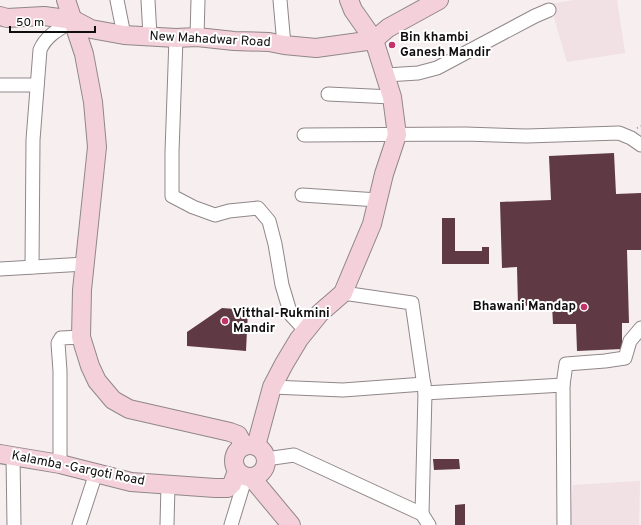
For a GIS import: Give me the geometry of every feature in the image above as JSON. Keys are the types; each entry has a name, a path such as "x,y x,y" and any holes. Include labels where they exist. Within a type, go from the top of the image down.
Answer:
{"street":[{"path":"66,0 74,20 84,54 93,102 97,147 82,290 81,338 90,366 97,381 112,400 129,408 238,435 255,450 265,465 262,471 257,475 245,475"},
{"path":"118,0 124,35"},
{"path":"148,0 150,36"},
{"path":"197,37 198,0"},
{"path":"280,0 284,46"},
{"path":"255,450 272,387 284,364 299,339 320,313 343,294 372,224 384,174 397,135 392,97 374,40 353,10 349,0"},
{"path":"374,40 388,28 439,0"},
{"path":"386,75 418,73 437,68 535,16 550,10"},
{"name":"New Mahadwar Road","path":"0,16 7,18 44,16 74,20 91,29 124,35 176,38 197,37 234,41 269,42 284,46 316,48 374,40"},
{"path":"32,267 33,140 40,50 47,38 74,20"},
{"path":"176,38 172,196 193,207 215,215 229,211 258,208 269,221 275,244 282,285 291,315 306,331"},
{"path":"0,85 37,85"},
{"path":"328,94 392,97"},
{"path":"304,135 465,134 527,136 619,133 631,138 641,145"},
{"path":"302,195 378,200"},
{"path":"0,269 85,264"},
{"path":"291,525 234,462 236,452 255,450 294,455 424,514 424,388 412,303 343,294"},
{"path":"564,525 563,385 566,364 625,358 630,341 641,328"},
{"path":"60,464 60,385 58,342 61,338 81,338"},
{"path":"272,387 342,390 563,385"},
{"path":"7,455 14,525"},
{"name":"Kalamba -Gargoti Road","path":"7,455 60,464 131,482 228,488 245,475"},
{"path":"79,525 96,473"},
{"path":"231,525 245,475"},
{"path":"167,525 168,485"}],"shaded area":[{"path":"574,0 617,0 625,53 567,62 550,4"},
{"path":"640,481 639,525 570,525 573,485"}],"building":[{"path":"614,153 616,194 641,193 641,250 627,250 629,323 622,323 622,349 577,351 576,324 553,324 552,305 518,306 517,267 502,268 500,202 551,200 549,156"},
{"path":"442,218 455,218 455,251 482,251 482,247 489,247 489,264 442,264"},
{"name":"Vitthal-Rukmini Mandir","path":"222,308 248,310 246,351 187,346 187,332"},
{"path":"433,459 459,459 460,469 434,470"},
{"path":"465,504 465,525 455,525 455,505"}],"place":[{"name":"Bin khambi Ganesh Mandir","path":"392,45"},
{"name":"Bhawani Mandap","path":"584,307"},
{"name":"Vitthal-Rukmini Mandir","path":"225,321"}]}
